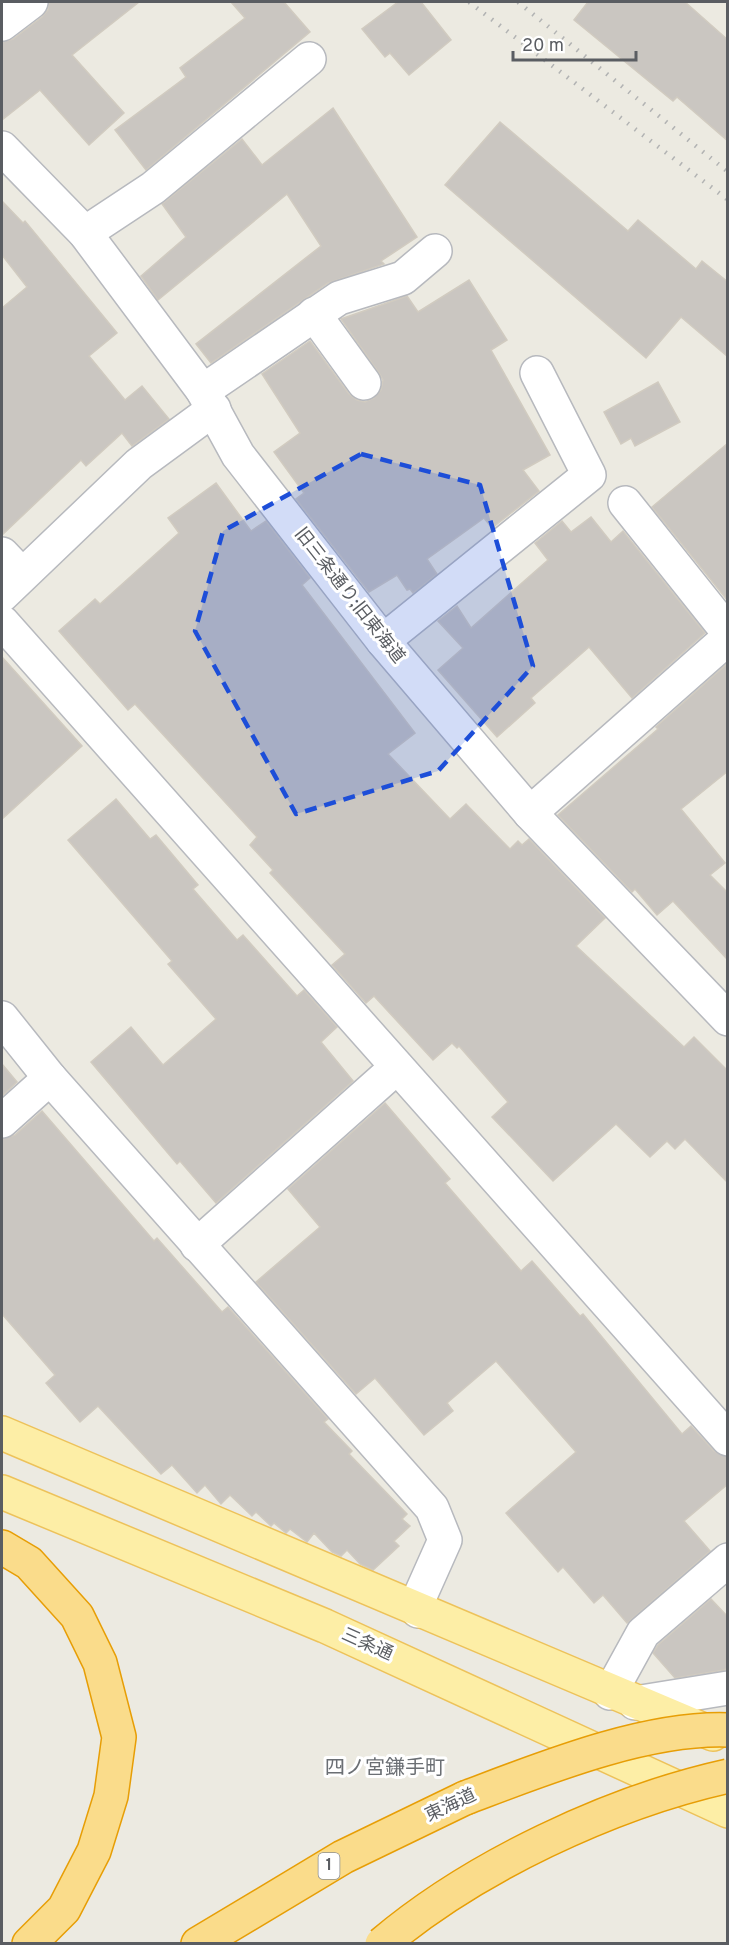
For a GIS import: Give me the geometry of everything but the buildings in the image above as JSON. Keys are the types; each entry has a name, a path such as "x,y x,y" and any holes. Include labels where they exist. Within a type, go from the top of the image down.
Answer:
{"highway":[{"path":"2,1547 29,1563 77,1616 100,1663 119,1737 111,1796 94,1851 64,1909 29,1944"},
{"name":"東海道","path":"198,1944 344,1857 465,1798 541,1769 645,1739 711,1729 728,1730"},
{"path":"382,1944 481,1874 598,1817 728,1776"}],"main road":[{"path":"2,1433 623,1698 728,1740"},
{"name":"三条通","path":"2,1492 325,1626 728,1810"}],"street":[{"path":"2,24 31,2"},
{"path":"85,232 153,188 309,59"},
{"name":"旧三条通り;旧東海道","path":"2,148 85,232 209,400 238,455 383,641 530,813 721,1001"},
{"path":"8,574 139,465 209,400 314,314 339,298 403,278 435,250"},
{"path":"314,314 364,383"},
{"path":"383,641 589,475 537,372"},
{"path":"625,503 728,632"},
{"path":"2,622 728,1439"},
{"path":"530,813 728,638"},
{"path":"2,1018 50,1078 432,1508 446,1540 416,1605 418,1611"},
{"path":"197,1245 397,1067"},
{"path":"2,1121 50,1078"},
{"path":"728,1560 643,1633 623,1698 728,1688"}],"highlighted area":[{"path":"361,454 480,485 533,666 438,771 296,814 195,631 223,531"}],"railway":[{"path":"469,2 728,200"},
{"path":"518,2 728,172"}],"district":[{"name":"四ノ宮鎌手町","path":"385,1769"}]}
